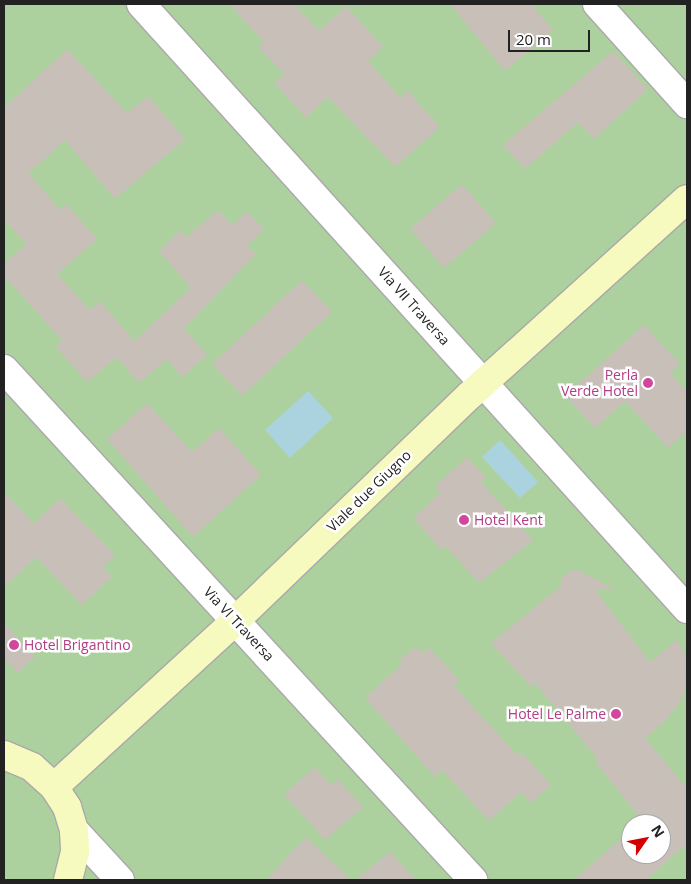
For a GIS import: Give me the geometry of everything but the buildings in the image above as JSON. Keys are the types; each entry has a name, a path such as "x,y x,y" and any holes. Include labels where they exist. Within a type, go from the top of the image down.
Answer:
{"street":[{"name":"Via VII Traversa","path":"141,4 687,608"},
{"path":"597,4 687,104"},
{"name":"Viale due Giugno","path":"54,787 236,620 484,383 687,199"},
{"name":"Via VI Traversa","path":"4,369 473,880"},
{"path":"4,754 32,767 54,787 67,807 74,830 75,852 68,880"},
{"path":"74,830 120,880"}],"green space":[{"path":"4,4 687,4 687,880 4,880"}],"water":[{"path":"308,391 333,418 290,458 265,430"},
{"path":"500,440 538,482 520,498 482,457"}],"place":[{"name":"Perla Verde Hotel","path":"648,383"},
{"name":"Hotel Kent","path":"464,520"},
{"name":"Hotel Brigantino","path":"14,645"},
{"name":"Hotel Le Palme","path":"616,714"}]}
